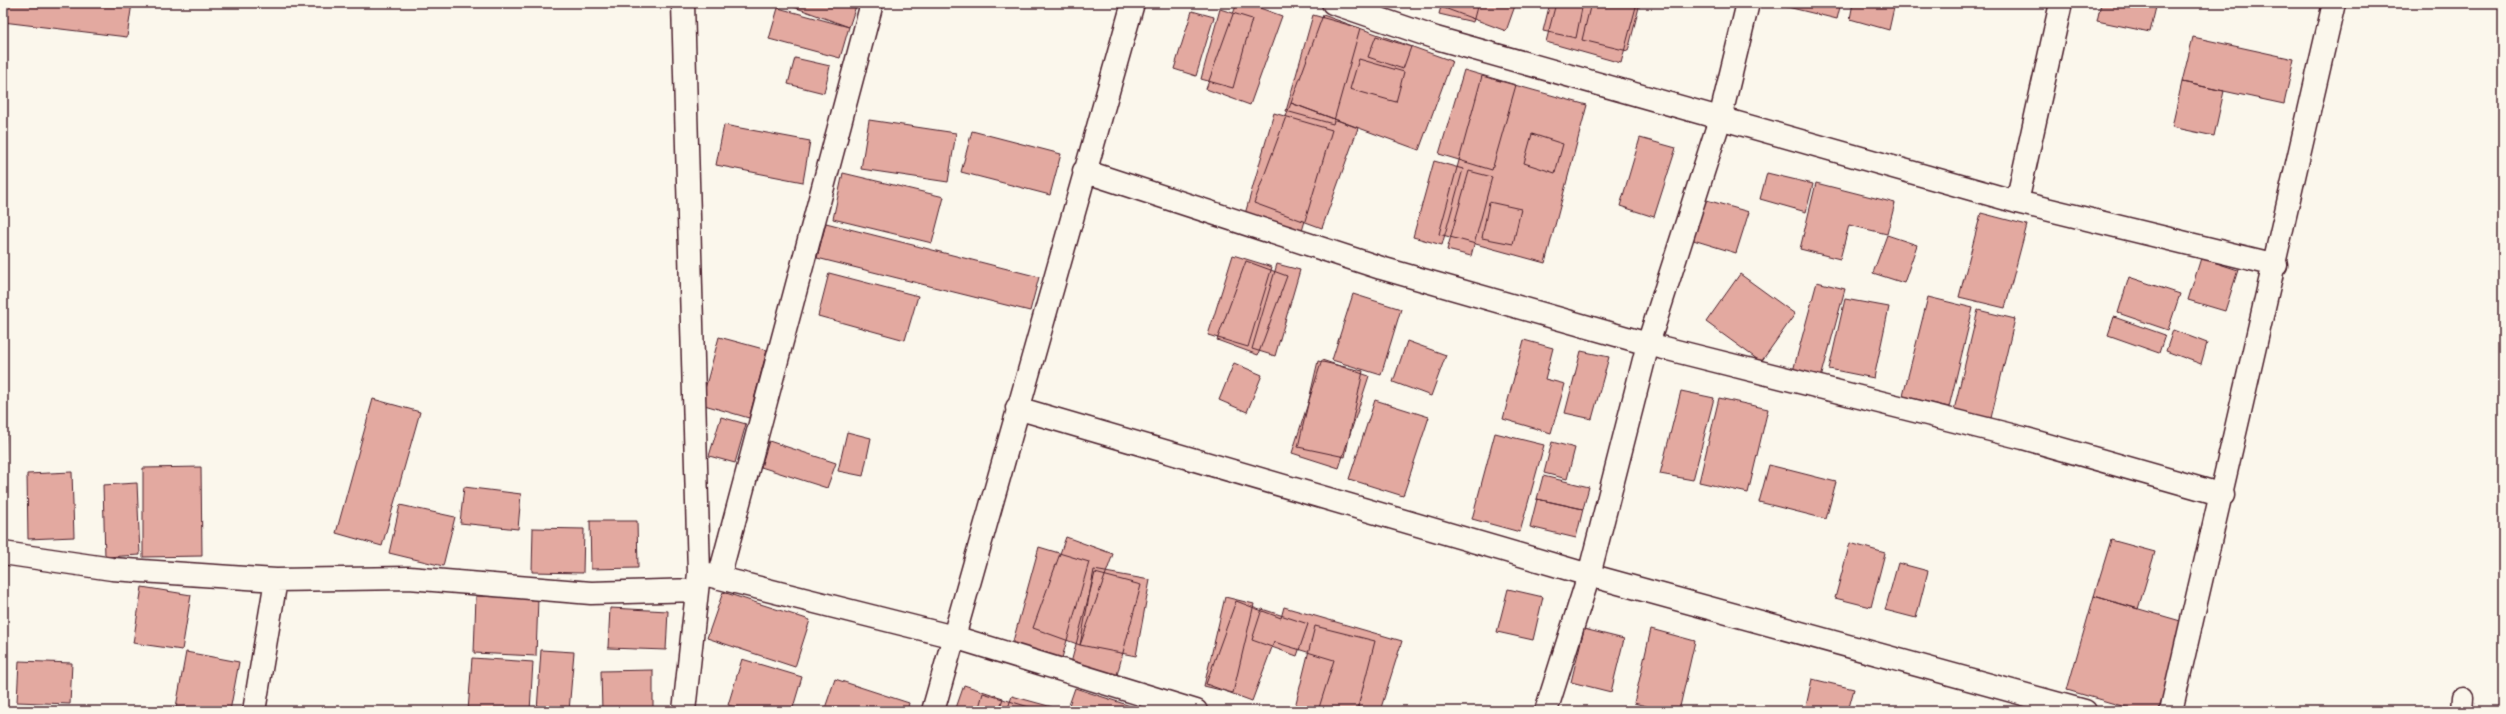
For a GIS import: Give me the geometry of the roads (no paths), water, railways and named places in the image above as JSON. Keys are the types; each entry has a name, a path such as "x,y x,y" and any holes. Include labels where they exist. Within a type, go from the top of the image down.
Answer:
{"street":[{"path":"683,3 705,580"},
{"path":"684,711 705,580 872,3"},
{"path":"933,711 1017,408 1133,3"},
{"path":"1333,3 1436,38 2016,202 2276,265"},
{"path":"1546,711 1589,575 1648,344 1720,119 1748,3"},
{"path":"2016,202 2061,3"},
{"path":"2171,711 2276,265 2334,3"},
{"path":"1084,171 1381,268 1648,344 2023,438 2222,495"},
{"path":"1017,408 1589,575 2085,711"},
{"path":"3,553 112,569 276,580 409,578 591,593 705,580 954,637 1196,711"},
{"path":"254,711 276,580"}]}
